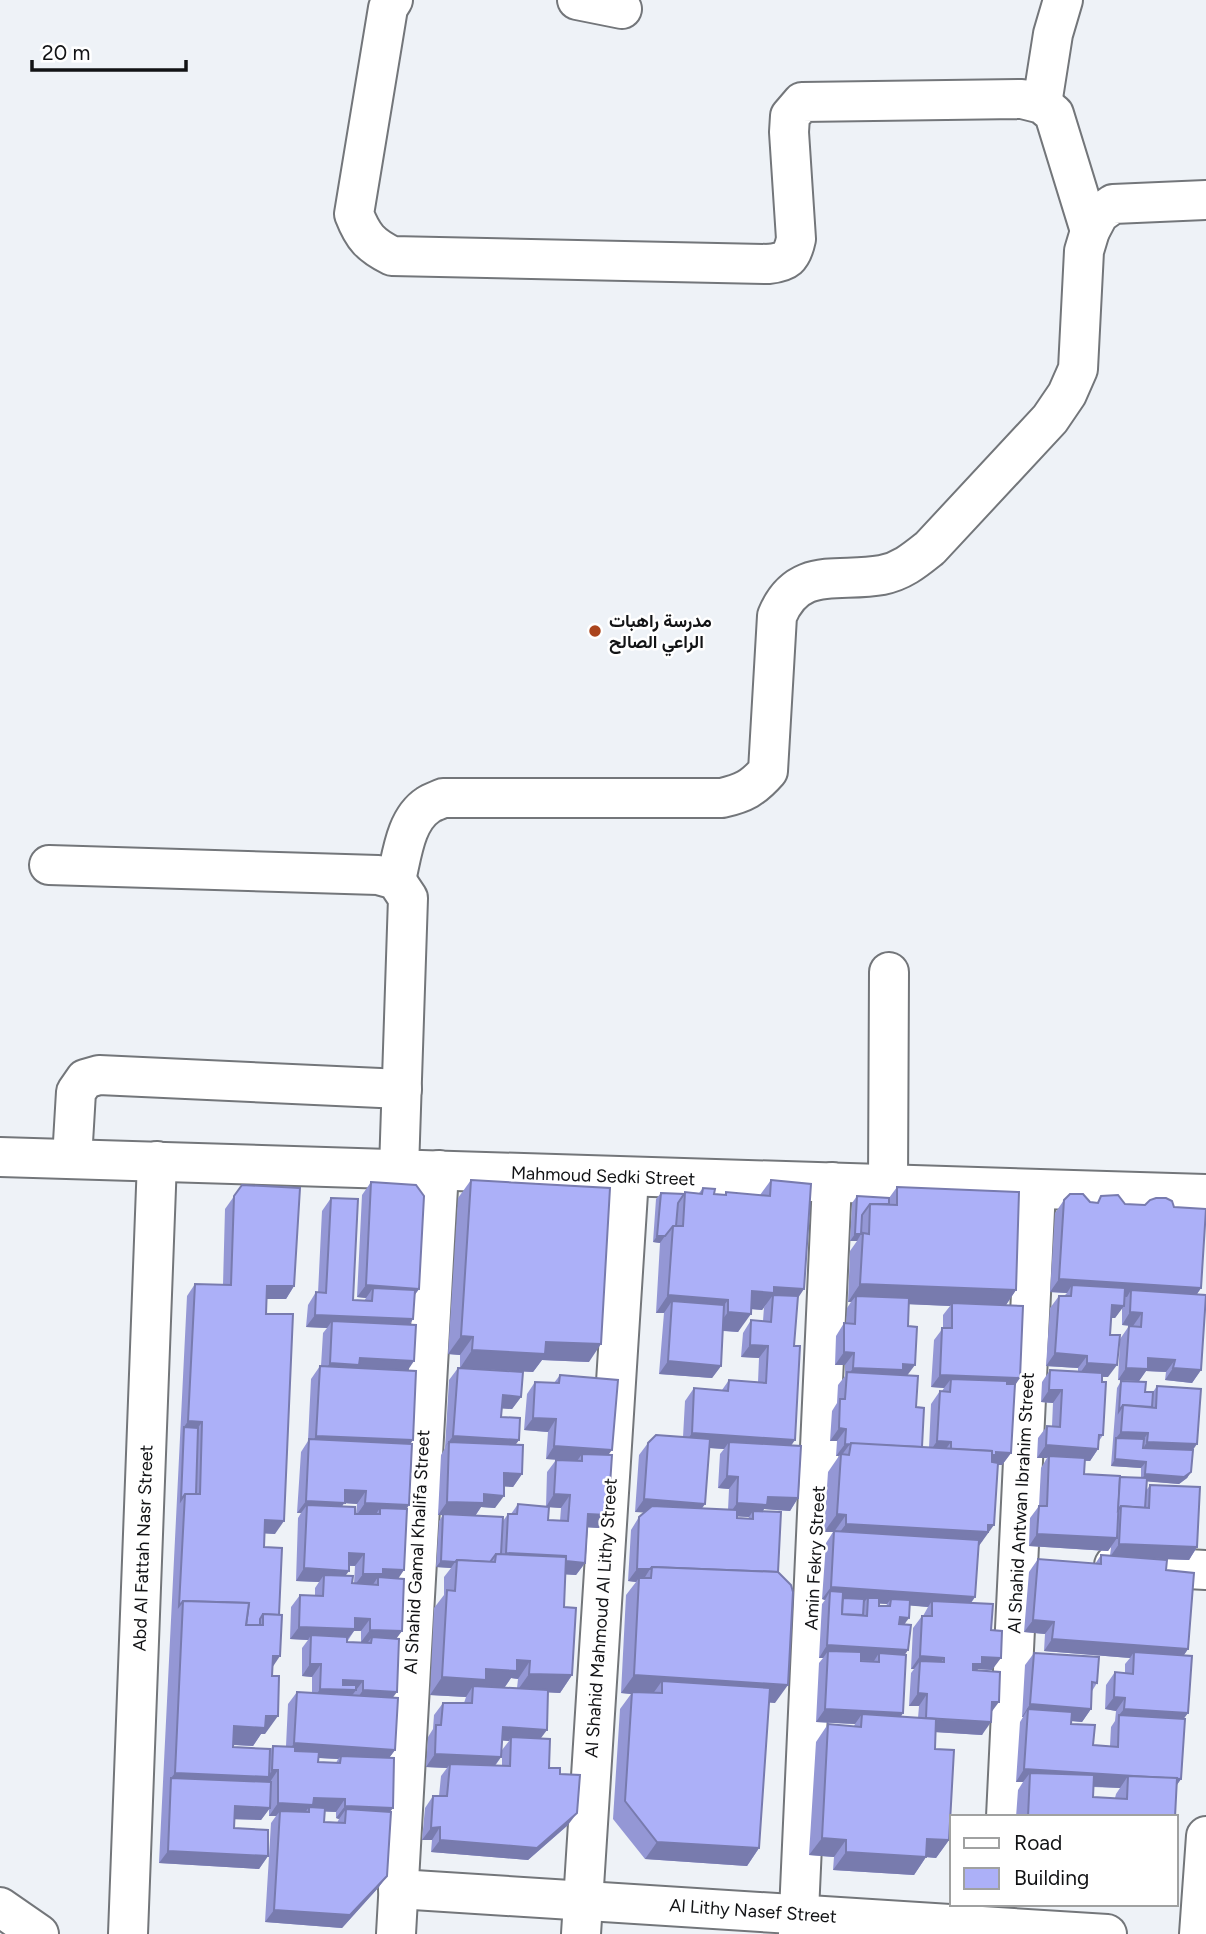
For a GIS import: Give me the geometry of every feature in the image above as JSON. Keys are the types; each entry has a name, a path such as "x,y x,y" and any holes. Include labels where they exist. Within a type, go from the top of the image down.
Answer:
{"street":[{"path":"393,0 388,8 354,214 360,231 375,247 392,256 782,263 793,252 796,239 789,132 790,116 802,102 1022,99 1042,104 1054,114 1090,231"},
{"path":"577,0 622,9"},
{"path":"1042,104 1053,34 1063,0"},
{"path":"396,880 405,842 414,820 427,805 443,798 722,798 740,794 756,785 768,771 777,615 783,602 793,590 806,582 881,575 900,570 916,560 1050,419 1067,394 1079,369 1084,251 1099,214 1113,204 1206,200"},
{"path":"49,865 378,875 396,880 408,898 399,1169"},
{"path":"888,1184 889,972"},
{"path":"72,1159 76,1092 85,1079 99,1075 402,1089"},
{"name":"Mahmoud Sedki Street","path":"0,1157 1206,1194"},
{"name":"Abd Al Fattah Nasr Street","path":"128,1934 157,1161"},
{"name":"Al Shahid Gamal Khalifa Street","path":"396,1934 439,1170"},
{"name":"Al Shahid Mahmoud Al Lithy Street","path":"582,1917 629,1177"},
{"name":"Amin Fekry Street","path":"798,1924 832,1182"},
{"name":"Al Shahid Antwan Ibrahim Street","path":"1006,1815 1036,1189"},
{"path":"1019,1560 1206,1570"},
{"path":"1199,1934 1206,1836"},
{"name":"Al Lithy Nasef Street","path":"398,1889 582,1917 798,1924 1001,1922 1107,1934"},
{"path":"0,1907 39,1934"}],"building":[{"path":"471,1180 610,1188 601,1344 546,1342 545,1354 472,1350 473,1337 461,1336"},
{"path":"771,1180 811,1184 804,1289 774,1287 774,1293 752,1291 751,1314 728,1312 728,1300 668,1295 673,1226 683,1226 685,1192 702,1194 703,1188 715,1189 714,1194 726,1195 726,1192 770,1196"},
{"path":"371,1182 416,1185 424,1196 419,1289 366,1285"},
{"path":"242,1185 300,1188 294,1286 267,1286 266,1314 293,1314 284,1521 265,1520 264,1547 282,1548 279,1615 263,1614 260,1625 246,1625 249,1603 183,1601 179,1606 185,1494 200,1494 202,1422 188,1421 195,1284 231,1285 234,1196"},
{"path":"897,1187 1019,1192 1016,1290 860,1284 863,1233 869,1234 870,1204 897,1205"},
{"path":"661,1193 684,1194 678,1203 676,1226 665,1236 657,1236"},
{"path":"1070,1194 1083,1194 1090,1202 1098,1203 1101,1196 1118,1195 1125,1204 1145,1205 1156,1198 1166,1198 1172,1201 1174,1207 1206,1209 1201,1288 1059,1279 1064,1200"},
{"path":"857,1196 889,1198 889,1204 870,1204 862,1215 861,1234 855,1234"},
{"path":"331,1198 358,1199 353,1300 372,1301 373,1288 415,1290 413,1319 315,1315 316,1292 326,1293"},
{"path":"1072,1285 1125,1288 1124,1306 1112,1305 1110,1335 1120,1335 1117,1365 1087,1363 1087,1356 1055,1353 1059,1296 1071,1296"},
{"path":"1131,1290 1206,1295 1201,1370 1173,1368 1175,1360 1148,1358 1148,1369 1126,1368 1129,1326 1141,1327 1142,1313 1130,1312"},
{"path":"773,1295 798,1296 794,1346 800,1346 795,1440 692,1433 694,1388 728,1391 729,1380 766,1383 768,1346 750,1345 751,1320 771,1322"},
{"path":"856,1296 909,1298 908,1326 917,1327 915,1365 903,1364 903,1370 853,1368 854,1353 844,1352 844,1323 855,1324"},
{"path":"672,1301 724,1305 721,1366 668,1361"},
{"path":"952,1303 1023,1306 1020,1378 940,1375 942,1328 952,1328"},
{"path":"332,1321 416,1325 414,1361 360,1358 359,1365 330,1363"},
{"path":"320,1366 416,1371 413,1440 316,1436"},
{"path":"458,1368 523,1372 521,1397 503,1395 501,1417 520,1418 519,1440 453,1436"},
{"path":"1050,1370 1102,1373 1102,1382 1106,1382 1103,1435 1099,1435 1098,1449 1046,1445 1047,1426 1060,1427 1062,1390 1049,1390"},
{"path":"847,1372 918,1376 916,1407 924,1408 922,1447 845,1444 846,1429 839,1428 840,1399 845,1399"},
{"path":"560,1375 618,1380 612,1450 554,1446 556,1419 533,1418 535,1382 559,1383"},
{"path":"951,1379 1007,1381 1007,1384 1015,1384 1011,1453 996,1452 996,1455 992,1455 992,1451 951,1449 951,1442 937,1441 940,1391 950,1392"},
{"path":"1121,1381 1146,1382 1145,1392 1153,1392 1152,1407 1123,1405 1119,1411"},
{"path":"1157,1386 1201,1389 1197,1444 1147,1442 1148,1433 1121,1432 1123,1405 1156,1408"},
{"path":"184,1427 198,1428 196,1494 185,1494 181,1500"},
{"path":"656,1435 710,1439 705,1504 644,1499 648,1443"},
{"path":"1116,1438 1144,1439 1143,1448 1193,1450 1191,1472 1184,1477 1145,1474 1146,1462 1115,1459"},
{"path":"309,1439 412,1444 409,1505 365,1503 366,1491 345,1490 345,1503 306,1501"},
{"path":"449,1442 523,1445 522,1474 504,1473 504,1496 484,1494 484,1503 447,1502"},
{"path":"729,1442 801,1446 798,1498 768,1497 767,1505 737,1503 738,1477 727,1476"},
{"path":"851,1443 992,1451 992,1462 998,1463 994,1525 988,1525 988,1532 846,1524 846,1515 837,1514 841,1454 849,1455"},
{"path":"582,1454 612,1455 608,1515 588,1514 585,1563 566,1561 566,1556 506,1553 508,1514 517,1514 518,1504 549,1507 548,1520 568,1521 570,1495 554,1494 556,1460 582,1461"},
{"path":"1049,1456 1085,1458 1084,1474 1120,1476 1117,1538 1037,1534 1039,1506 1047,1506"},
{"path":"1120,1477 1147,1478 1145,1508 1121,1506 1118,1510"},
{"path":"1150,1485 1200,1487 1197,1547 1119,1544 1121,1506 1149,1508"},
{"path":"307,1505 355,1507 355,1514 380,1514 380,1508 407,1509 404,1570 383,1569 383,1574 363,1574 364,1554 349,1553 349,1571 304,1568"},
{"path":"652,1506 737,1510 737,1518 753,1519 753,1511 781,1512 778,1572 652,1567 637,1569 639,1517"},
{"path":"443,1514 503,1517 501,1554 496,1554 490,1562 441,1561"},
{"path":"834,1531 979,1540 975,1597 831,1587"},
{"path":"496,1554 566,1557 564,1607 576,1608 572,1675 529,1674 530,1661 517,1660 517,1671 486,1669 486,1680 442,1677 447,1590 455,1591 457,1560 495,1562"},
{"path":"1101,1555 1167,1560 1166,1570 1194,1573 1188,1649 1052,1639 1054,1622 1033,1620 1038,1559 1101,1564"},
{"path":"652,1567 778,1572 791,1585 793,1592 788,1685 634,1675 639,1578 651,1578"},
{"path":"324,1575 353,1576 352,1583 378,1585 378,1577 404,1579 402,1631 370,1630 370,1619 355,1618 355,1629 299,1627 300,1595 323,1596"},
{"path":"830,1591 843,1592 842,1614 867,1616 868,1598 879,1598 879,1606 890,1606 891,1599 910,1600 909,1618 900,1617 899,1624 911,1625 908,1650 827,1645"},
{"path":"843,1598 864,1599 863,1615 842,1614"},
{"path":"183,1601 249,1603 246,1625 263,1625 263,1614 282,1615 280,1656 273,1656 272,1676 279,1676 278,1716 266,1716 265,1728 234,1726 233,1747 270,1749 269,1777 175,1773"},
{"path":"932,1601 993,1604 991,1630 1002,1631 1001,1658 982,1657 982,1664 973,1664 973,1670 1000,1672 999,1702 992,1702 991,1722 926,1718 927,1694 918,1693 920,1661 944,1662 944,1658 920,1656 922,1616 932,1616"},
{"path":"311,1635 347,1637 347,1642 371,1643 372,1637 399,1639 397,1692 363,1690 363,1681 343,1680 343,1685 356,1685 356,1690 320,1689 321,1664 310,1664"},
{"path":"828,1651 861,1652 861,1661 879,1662 879,1653 906,1655 903,1713 825,1709"},
{"path":"1134,1652 1192,1656 1188,1713 1124,1709 1125,1698 1114,1697 1115,1672 1133,1674"},
{"path":"1034,1653 1099,1657 1097,1683 1092,1682 1091,1709 1030,1704"},
{"path":"662,1681 770,1688 759,1848 657,1842 625,1801 632,1692 662,1693"},
{"path":"473,1686 548,1690 547,1730 503,1727 501,1757 435,1754 436,1725 441,1725 443,1703 472,1703"},
{"path":"297,1692 398,1698 395,1750 294,1743"},
{"path":"1028,1709 1072,1712 1071,1724 1095,1725 1093,1745 1118,1747 1119,1715 1185,1719 1181,1779 1024,1769"},
{"path":"862,1714 936,1719 935,1749 954,1750 949,1840 927,1839 926,1857 846,1852 846,1840 822,1838 828,1724 861,1727"},
{"path":"511,1737 550,1739 549,1768 560,1768 560,1774 580,1775 577,1813 537,1848 440,1840 440,1827 431,1828 433,1796 447,1796 450,1764 510,1766"},
{"path":"273,1746 295,1747 295,1751 319,1752 318,1762 340,1763 341,1756 394,1758 393,1808 345,1806 345,1799 314,1798 313,1805 278,1803 278,1770 272,1770"},
{"path":"1030,1773 1094,1775 1093,1797 1127,1799 1128,1776 1177,1778 1175,1815 1028,1815"},
{"path":"171,1778 271,1782 270,1808 235,1806 234,1828 268,1830 268,1856 168,1851"},
{"path":"309,1807 325,1808 324,1822 345,1823 346,1809 391,1812 387,1876 350,1915 274,1910 280,1811 309,1812"}],"place":[{"name":"مدرسة راهبات الراعي الصالح","path":"595,631"}]}
